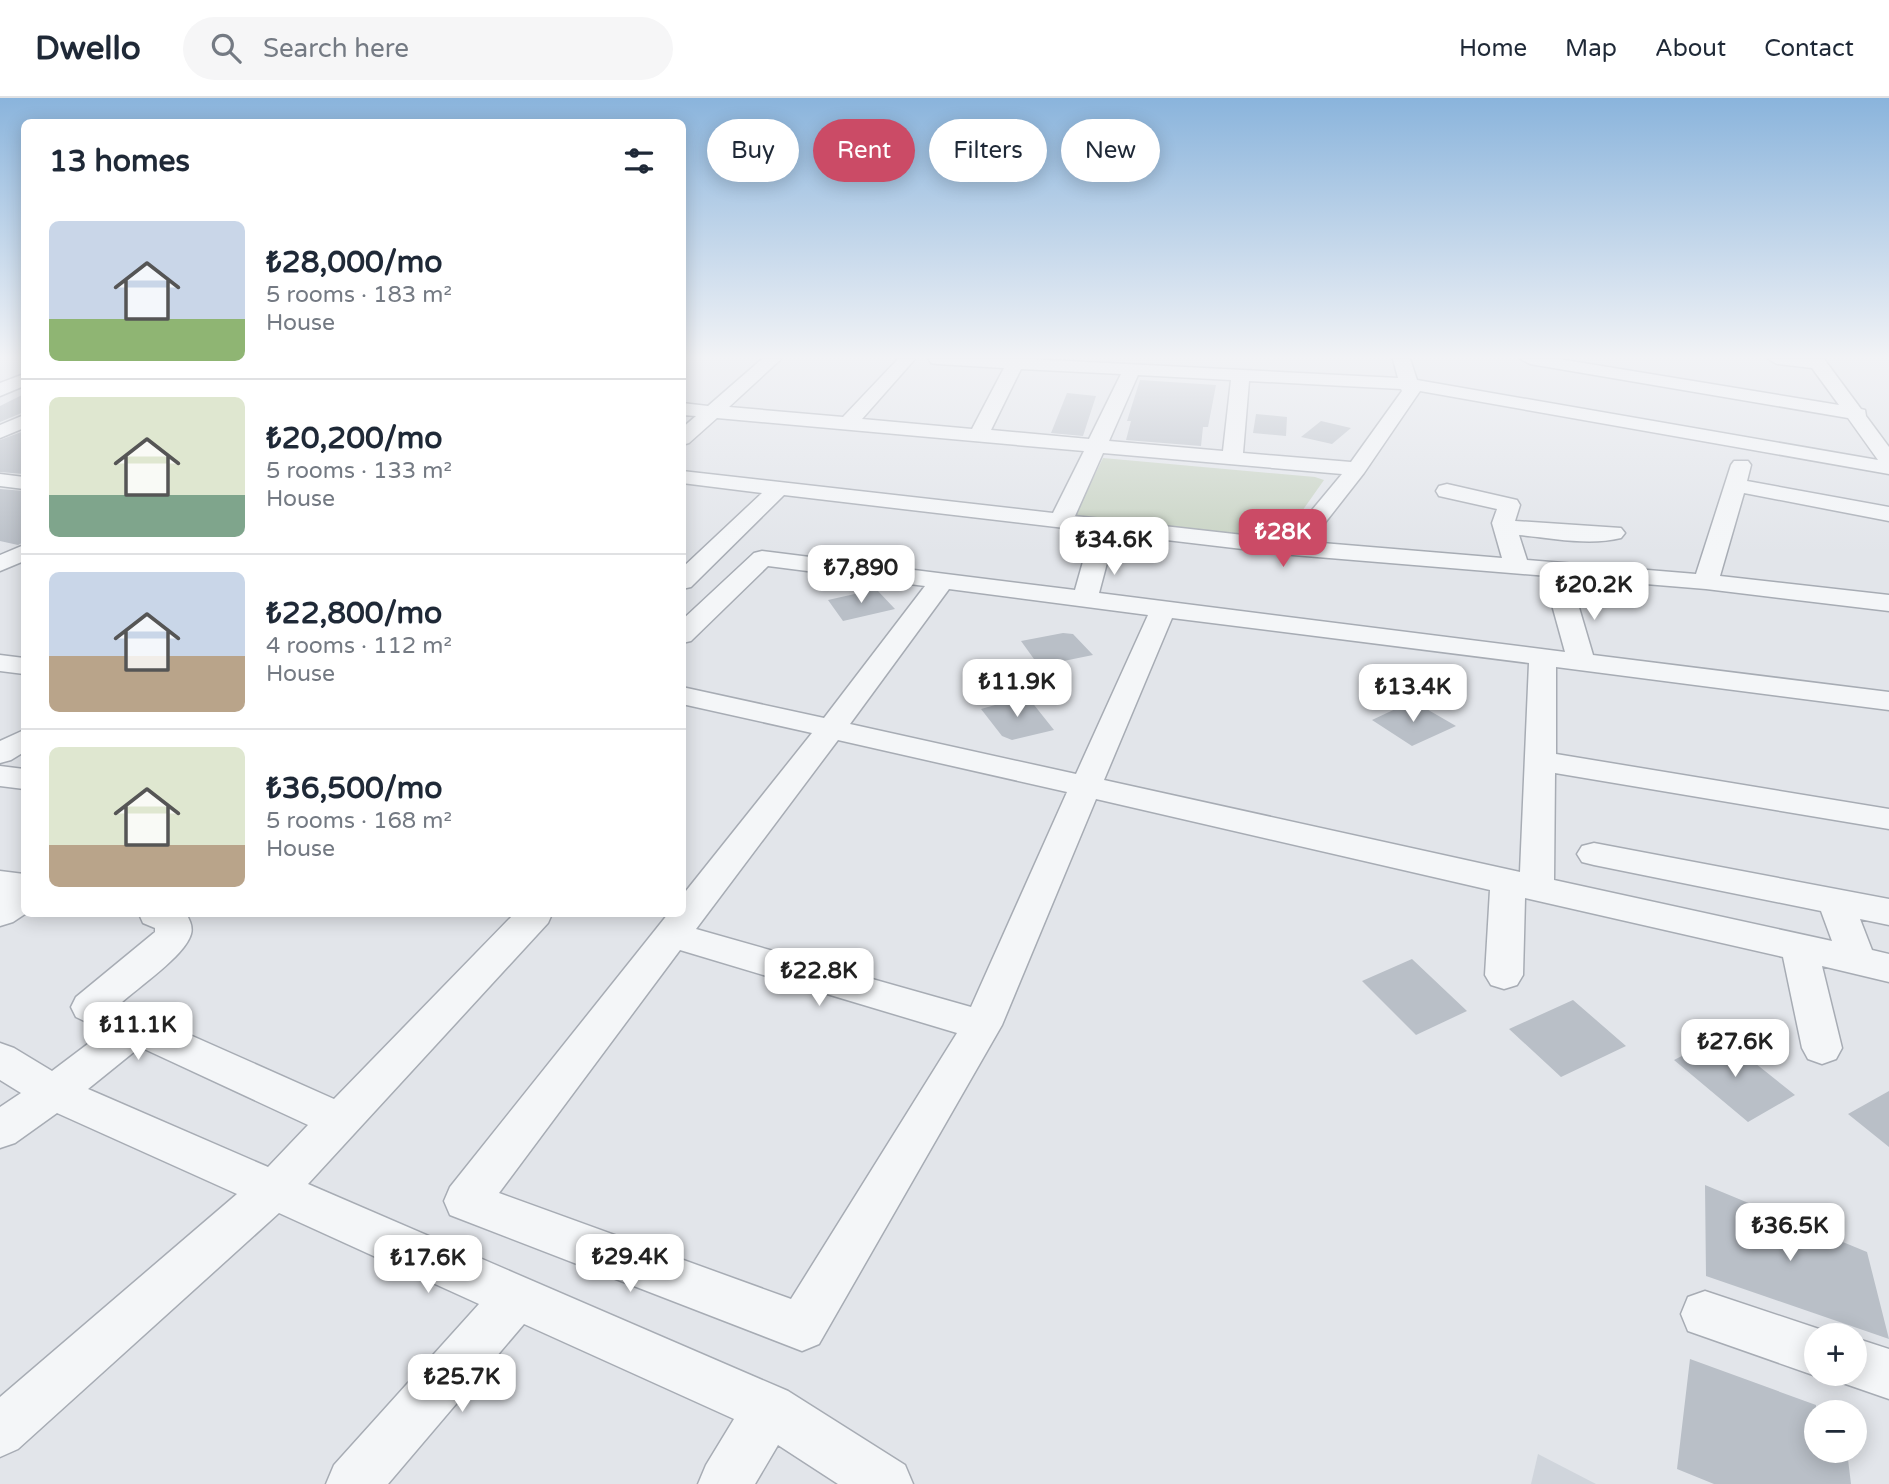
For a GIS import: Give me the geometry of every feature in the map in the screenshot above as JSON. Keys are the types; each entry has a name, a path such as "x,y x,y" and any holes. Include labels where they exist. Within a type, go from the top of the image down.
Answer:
{"street":[{"path":"686,436 700,424"},
{"path":"866,424 1357,469"},
{"path":"979,435 985,424"},
{"path":"1060,523 1107,424"},
{"path":"1232,458 1236,424"},
{"path":"1293,548 1357,469 1388,424"},
{"path":"1637,424 1889,468"},
{"path":"1864,424 1889,461"},
{"path":"1706,582 1748,443"},
{"path":"686,477 1293,548 1706,582 1889,603"},
{"path":"0,480 21,483"},
{"path":"1735,485 1889,514"},
{"path":"686,578 780,488"},
{"path":"1447,491 1509,505 1503,519 1504,527 1517,566"},
{"path":"1504,527 1569,533 1613,533"},
{"path":"1085,599 1100,544"},
{"path":"686,631 762,558 1889,701"},
{"path":"686,917 942,581"},
{"path":"1562,594 1581,662"},
{"path":"686,917 466,1201 802,1327 982,1025 1163,609"},
{"path":"1504,975 1522,886 1539,761 1543,657"},
{"path":"0,663 21,666"},
{"path":"686,696 1873,964"},
{"path":"0,754 21,741"},
{"path":"1539,761 1889,819"},
{"path":"0,776 21,779"},
{"path":"1594,855 1889,912"},
{"path":"1691,873 1704,926"},
{"path":"0,883 21,886"},
{"path":"0,913 21,899"},
{"path":"1836,902 1873,964"},
{"path":"162,917 173,922 173,934 167,942 90,1007 340,1121"},
{"path":"0,1431 274,1190 532,917"},
{"path":"672,935 982,1025"},
{"path":"1799,948 1822,1048"},
{"path":"0,1130 54,1093 136,1028"},
{"path":"0,1059 54,1093 770,1409 887,1484"},
{"path":"353,1484 516,1297"},
{"path":"1705,1314 1804,1347"},
{"path":"1867,1367 1889,1374"},
{"path":"725,1484 770,1409"}],"shaded area":[{"path":"1538,1454 1596,1484 1531,1484"}],"green space":[{"path":"1103,458 1324,480 1281,541 1239,533 1229,537 1073,519"}],"building":[{"path":"1055,424 1087,424 1083,436 1051,433"},
{"path":"1130,424 1209,424 1208,427 1203,427 1201,446 1126,440"},
{"path":"1254,424 1287,424 1286,436 1253,433"},
{"path":"1318,424 1351,428 1332,444 1301,437"},
{"path":"21,432 21,474 0,472 0,440"},
{"path":"0,489 21,491 21,544 0,541"},
{"path":"878,591 895,609 843,621 828,600"},
{"path":"1063,633 1073,634 1093,655 1039,666 1021,641"},
{"path":"1027,696 1054,730 1012,740 1002,736 981,709"},
{"path":"1406,704 1418,704 1456,726 1412,746 1372,720"},
{"path":"1412,959 1467,1011 1416,1035 1362,981"},
{"path":"1573,1000 1626,1046 1561,1077 1509,1029"},
{"path":"1721,1036 1795,1095 1748,1122 1674,1060"},
{"path":"1889,1091 1889,1147 1848,1114"},
{"path":"1705,1185 1867,1252 1889,1339 1867,1331 1867,1323 1843,1323 1706,1276"},
{"path":"1690,1359 1804,1401 1804,1463 1848,1463 1851,1484 1714,1484 1677,1469"}]}
